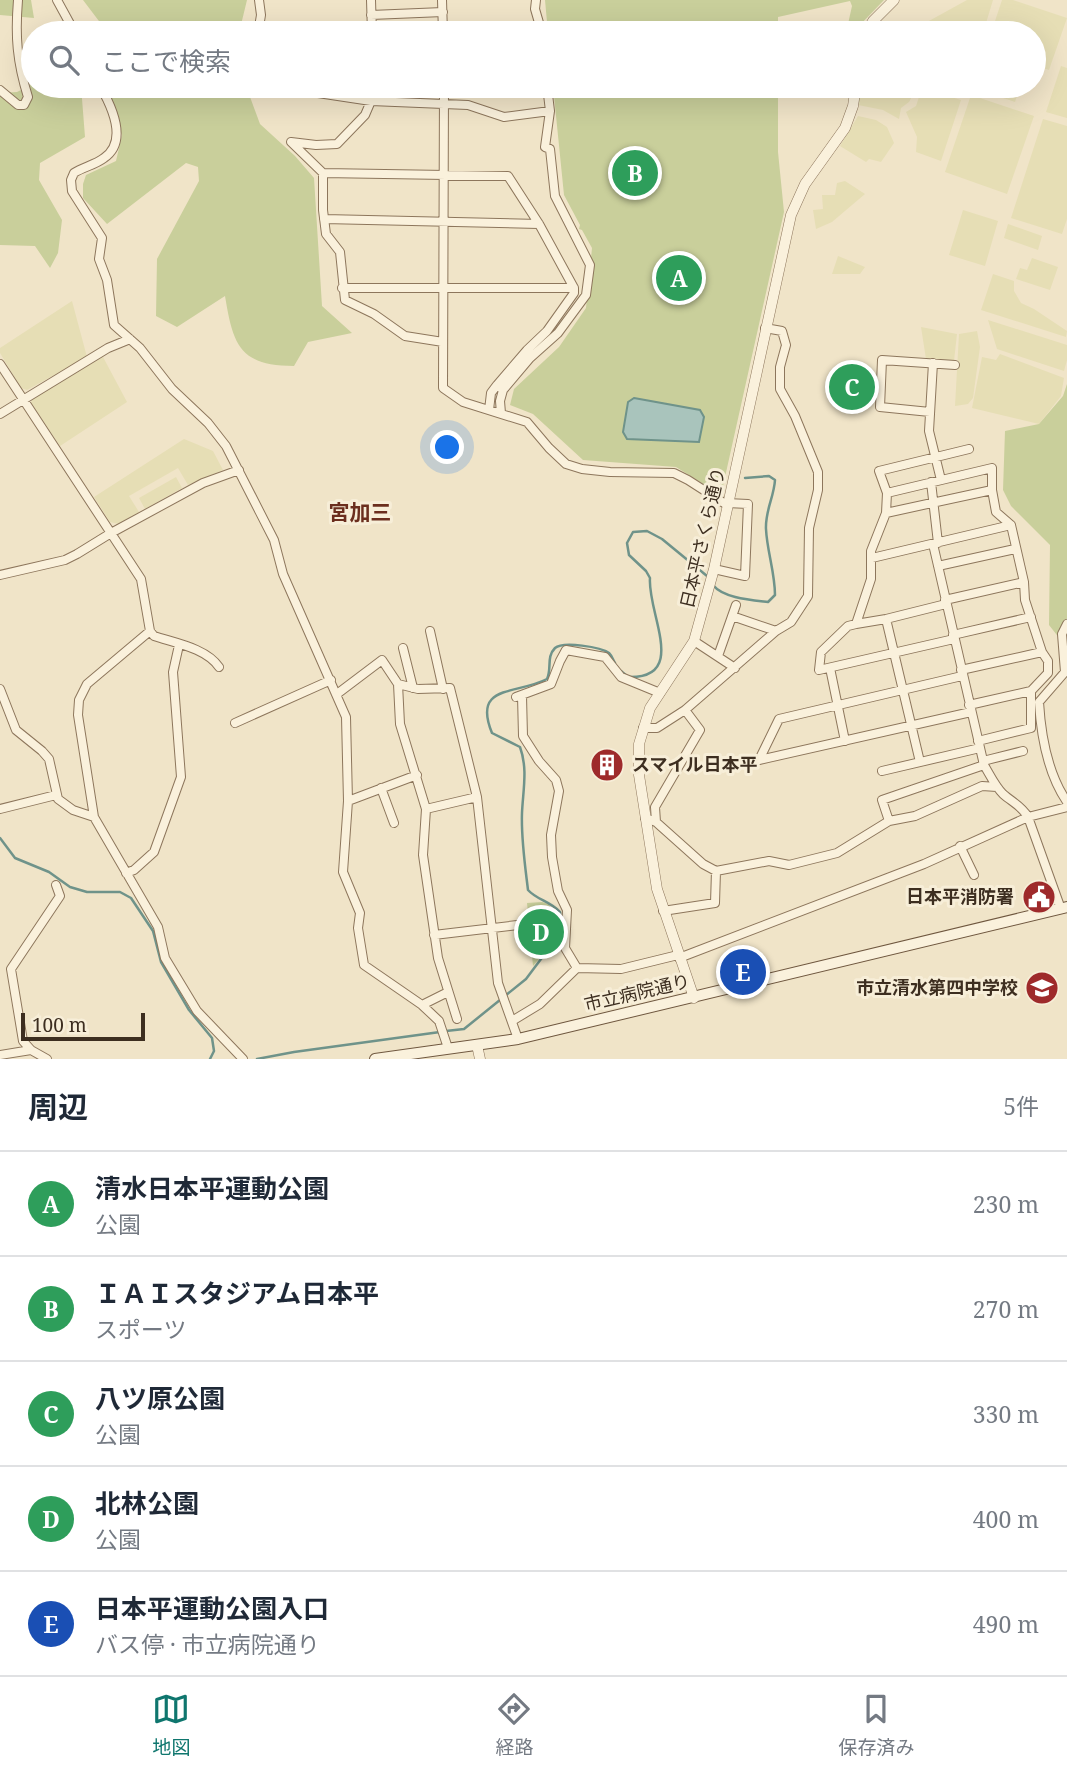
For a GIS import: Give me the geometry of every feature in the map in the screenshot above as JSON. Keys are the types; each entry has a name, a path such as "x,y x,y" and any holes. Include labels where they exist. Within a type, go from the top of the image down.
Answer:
{"main road":[{"name":"市立病院通り","path":"375,1059 518,1039 1064,908"}],"street":[{"path":"18,0 15,24 21,74"},
{"path":"57,0 68,21"},
{"path":"259,0 260,21"},
{"path":"370,0 371,21"},
{"path":"442,0 443,21"},
{"path":"536,0 538,21"},
{"path":"873,21 894,0"},
{"path":"371,15 443,12"},
{"path":"0,90 18,105 24,105 28,98"},
{"path":"106,98 116,118 115,141 106,157 74,173 71,180 72,191 102,238 99,259 107,280 114,324 172,389 215,431 239,470 274,540 283,574 346,717 348,801 343,872 360,913 358,928 365,965 422,1005 439,1021 448,1048"},
{"path":"352,98 468,105 504,117 550,111"},
{"path":"444,98 443,388 463,402 527,422 566,464 610,472 674,474 727,504 748,504 745,576 714,569"},
{"path":"489,410 491,393 558,333 586,295 590,265 555,196 550,149 545,148 550,111 548,98"},
{"name":"日本平さくら通り","path":"694,998 663,911 645,818 639,775 639,744 650,708 694,641 714,569 791,215 805,184 845,128 854,98"},
{"path":"372,101 365,116 337,144 291,142 323,173 508,176 539,223 574,288 574,293 547,331 527,350 500,387 501,413"},
{"path":"323,173 326,234 340,251 345,300 374,314 405,335 443,342"},
{"path":"324,219 539,223"},
{"path":"342,288 574,288"},
{"path":"643,728 657,727 685,710 776,631 791,622 808,596 809,528 818,490 818,472 795,416 780,389 780,367 786,345 782,331 765,328"},
{"path":"0,414 108,348 130,339"},
{"path":"930,412 880,407 883,360 955,365"},
{"path":"933,363 929,430 941,480"},
{"path":"0,364 141,579 150,631 154,636 203,653 219,667"},
{"path":"856,624 871,579 872,551 886,513 887,493 879,471 969,449"},
{"path":"887,493 992,468 996,512 1011,525 1024,582 1025,600 1042,652 1048,661 1048,673 1031,691 912,726 760,760 779,719 903,690 1042,652"},
{"path":"0,575 65,560 203,482 239,470"},
{"path":"931,482 938,566 983,763 997,787 1024,809 1064,908"},
{"path":"886,513 992,491"},
{"path":"872,558 1011,525"},
{"path":"938,566 1015,548"},
{"path":"1024,582 886,619 848,626 821,652 820,670 1031,617"},
{"path":"718,656 736,605"},
{"path":"732,616 776,631"},
{"path":"886,619 920,762"},
{"path":"512,1021 540,1004 577,968 621,969 679,956 856,892 1028,817 1067,805 1056,786 1041,732 1039,702 1065,672 1062,634 1067,624"},
{"path":"150,631 82,690 78,715 94,817 158,927 165,958 197,1011 243,1059"},
{"path":"430,631 443,689"},
{"path":"694,641 735,668"},
{"path":"126,873 134,870 154,852 181,777 173,672 179,645"},
{"path":"403,648 413,688"},
{"path":"577,968 565,948 566,910 558,891 552,857 551,835 559,791 556,779 539,761 523,736 519,696 551,684 559,660 566,650 605,657 621,677 660,693"},
{"path":"337,694 383,660 398,684 400,724 426,809 423,855 438,958 457,1019"},
{"path":"830,668 845,741"},
{"path":"235,723 331,680"},
{"path":"398,684 413,688 450,688 477,797 498,983 518,1039"},
{"path":"0,689 16,730 49,759 56,794 63,804 94,817"},
{"path":"882,771 1031,728 1031,691"},
{"path":"656,822 655,807 700,730 685,710"},
{"path":"889,821 882,800 1023,751"},
{"path":"348,801 417,775"},
{"path":"645,818 656,822 703,864 716,871 769,861 789,864 837,853 889,821 915,816 982,786 997,787"},
{"path":"381,788 394,823"},
{"path":"0,809 56,794"},
{"path":"426,809 477,797"},
{"path":"960,846 974,875"},
{"path":"663,911 715,903 716,871"},
{"path":"47,1059 31,1050 23,1041 10,970 60,895 56,885"},
{"path":"434,935 526,924"},
{"path":"422,1005 448,992"},
{"path":"477,1045 480,1059"},
{"path":"0,1055 31,1050"}],"shaded area":[{"path":"967,0 993,0 987,21 929,21"},
{"path":"1002,0 1013,0 1067,18 1049,70 1046,69 1046,21 995,21"},
{"path":"1061,66 1067,68 1067,118 1046,112"},
{"path":"859,98 911,98 901,108 899,119 883,110 858,105"},
{"path":"919,98 961,100 941,161 916,152 917,137 906,112 916,106"},
{"path":"970,98 980,98 1034,116 1007,194 945,172"},
{"path":"858,116 876,120 887,127 894,143 881,162 869,159 866,162 840,146"},
{"path":"1043,119 1067,126 1067,219 1062,234 1011,218"},
{"path":"845,181 865,194 832,222 816,229 813,210 823,209 822,195 835,195 837,183"},
{"path":"963,210 998,221 985,266 949,255"},
{"path":"1008,224 1042,236 1038,250 1004,238"},
{"path":"838,256 865,267 860,274 832,274"},
{"path":"1032,258 1058,267 1050,290 1016,279 1020,268 1027,270"},
{"path":"993,274 1014,281 1014,291 1021,303 1067,331 1066,337 981,310"},
{"path":"72,301 87,357 27,390 21,388 0,353 0,348"},
{"path":"988,320 1067,345 1064,371 997,349"},
{"path":"921,327 957,334 954,361 926,359"},
{"path":"977,331 980,347 973,398 968,404 955,406 959,334"},
{"path":"1000,354 1064,378 1061,396 1039,424 972,408 982,357 996,360"},
{"path":"103,357 127,402 60,446 31,403 33,396"},
{"path":"184,439 213,451 223,470 188,485 178,468 129,496 139,512 119,524 110,522 94,497"},
{"path":"176,477 182,488 145,509 139,498"}],"green space":[{"path":"0,0 31,0 34,18 0,15"},
{"path":"83,0 247,0 242,21 99,21"},
{"path":"545,0 884,0 864,21 849,21 852,6 850,1 778,17 778,21 547,21"},
{"path":"21,90 21,98 82,98 85,137 40,163 39,180 62,220 58,253 50,268 35,246 0,245 0,93"},
{"path":"109,98 250,98 260,124 295,156 314,178 322,306 352,333 308,342 294,366 276,365 250,357 242,349 231,327 225,296 177,327 156,316 157,259 199,181 198,167 186,163 107,224 83,198 83,184 86,175 116,161 122,135"},
{"path":"554,98 778,98 778,152 784,212 721,495 676,467 583,460 533,414 510,405 514,389 559,347 586,308 592,248 579,229 580,225 564,195"},
{"path":"1067,384 1067,648 1049,625 1050,545 1011,506 1003,490 1005,431 1039,424 1063,396"},
{"path":"527,903 549,904 553,929 548,945 533,966"}],"water":[{"path":"634,398 700,410 704,417 699,442 627,439 623,432 628,402"}],"waterway":[{"path":"713,585 730,596 746,599 768,602 775,595 766,529 775,480 769,476 745,478"},
{"path":"621,671 628,677 646,675 657,667 661,656 650,578 629,555 627,543 633,532 647,531 662,539 707,576"},
{"path":"446,1031 464,1029 526,979 556,939 561,924 560,912 528,890 522,832 522,755 520,747 492,733 487,717 488,706 492,699 500,694 547,679 552,652 559,646 598,649 609,653 615,663"},
{"path":"0,838 15,858 49,872 70,887 87,892 120,892 131,898 153,931 161,962 189,1010 212,1038 214,1051 210,1059"},
{"path":"257,1059 440,1032"}],"place":[{"name":"ＩＡＩスタジアム日本平","path":"635,173"},
{"name":"清水日本平運動公園","path":"679,278"},
{"name":"八ツ原公園","path":"852,387"},
{"name":"スマイル日本平","path":"607,765"},
{"name":"日本平消防署","path":"1039,897"},
{"name":"北林公園","path":"541,932"},
{"name":"日本平運動公園入口","path":"743,972"},
{"name":"市立清水第四中学校","path":"1042,988"}],"district":[{"name":"宮加三","path":"360,513"}]}
